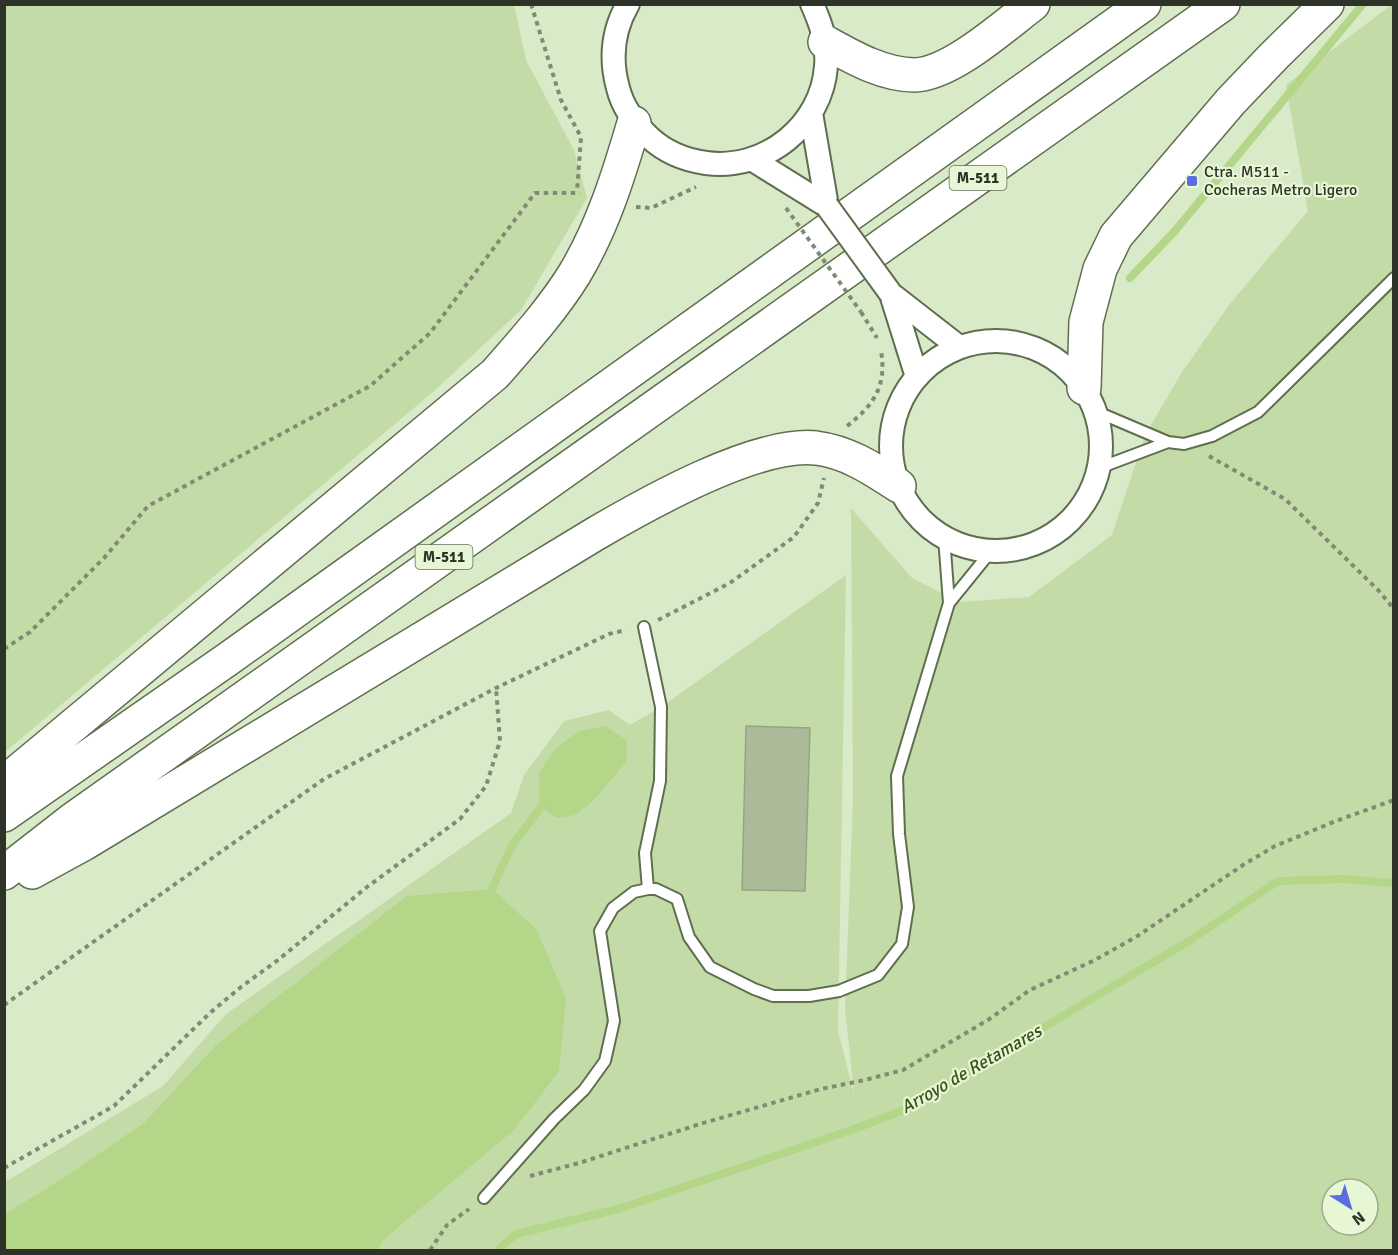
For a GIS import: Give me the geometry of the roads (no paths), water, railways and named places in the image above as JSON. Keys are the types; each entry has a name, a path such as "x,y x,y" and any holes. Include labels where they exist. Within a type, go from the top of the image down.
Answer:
{"highway":[{"path":"825,42 876,67 918,75 958,60 1033,4"},
{"name":"M-511","path":"4,815 228,659 1144,4"},
{"name":"M-511","path":"4,873 82,813 1222,4"},
{"path":"1090,400 1086,321 1100,269 1116,236 1231,101 1327,4"},
{"path":"4,783 495,374 533,330 575,273 611,197 634,123"},
{"path":"4,887 95,837 489,597 638,509 679,488 748,460 793,449 814,448 832,451 859,461 899,486"}],"street":[{"path":"621,8 614,44 613,72 620,99 634,123 658,146 687,160 720,165 753,160 776,149 796,133 811,113 823,82 826,66 825,42 812,4"},
{"path":"811,113 827,206"},
{"path":"753,160 827,206 891,294 959,347"},
{"path":"891,294 917,376"},
{"path":"1006,341 1029,346 1051,356 1069,370 1090,400 1100,430 1099,468 1077,512 1060,529 1039,541 1024,546 992,550 967,547 944,537 930,527 907,502 899,486 892,458 892,429 901,401 917,376 936,359 959,347 982,342 1006,341"}],"lane":[{"path":"1205,148 1223,123 1231,101"},
{"path":"1116,236 1149,212 1174,186"},
{"path":"1090,400 1168,442 1184,444 1212,436 1258,412 1394,278"},
{"path":"1099,468 1168,442"},
{"path":"484,1198 554,1119 584,1090 605,1061 614,1021 600,931 614,908 634,892 656,889 677,899 689,938 710,967 773,996 809,996 839,991 878,975 902,944 908,907 899,834 897,776 948,603 944,537"},
{"path":"948,603 992,550"},
{"path":"644,627 661,707 660,781 645,853 648,889"}],"waterway":[{"path":"1130,278 1174,232 1363,4"},
{"path":"492,889 511,847 541,807"},
{"name":"Arroyo de Retamares","path":"498,1250 516,1234 622,1208 904,1110 1189,941 1278,881 1344,879 1394,883"}],"place":[{"name":"Ctra. M511 - Cocheras Metro Ligero","path":"1192,181"}]}
